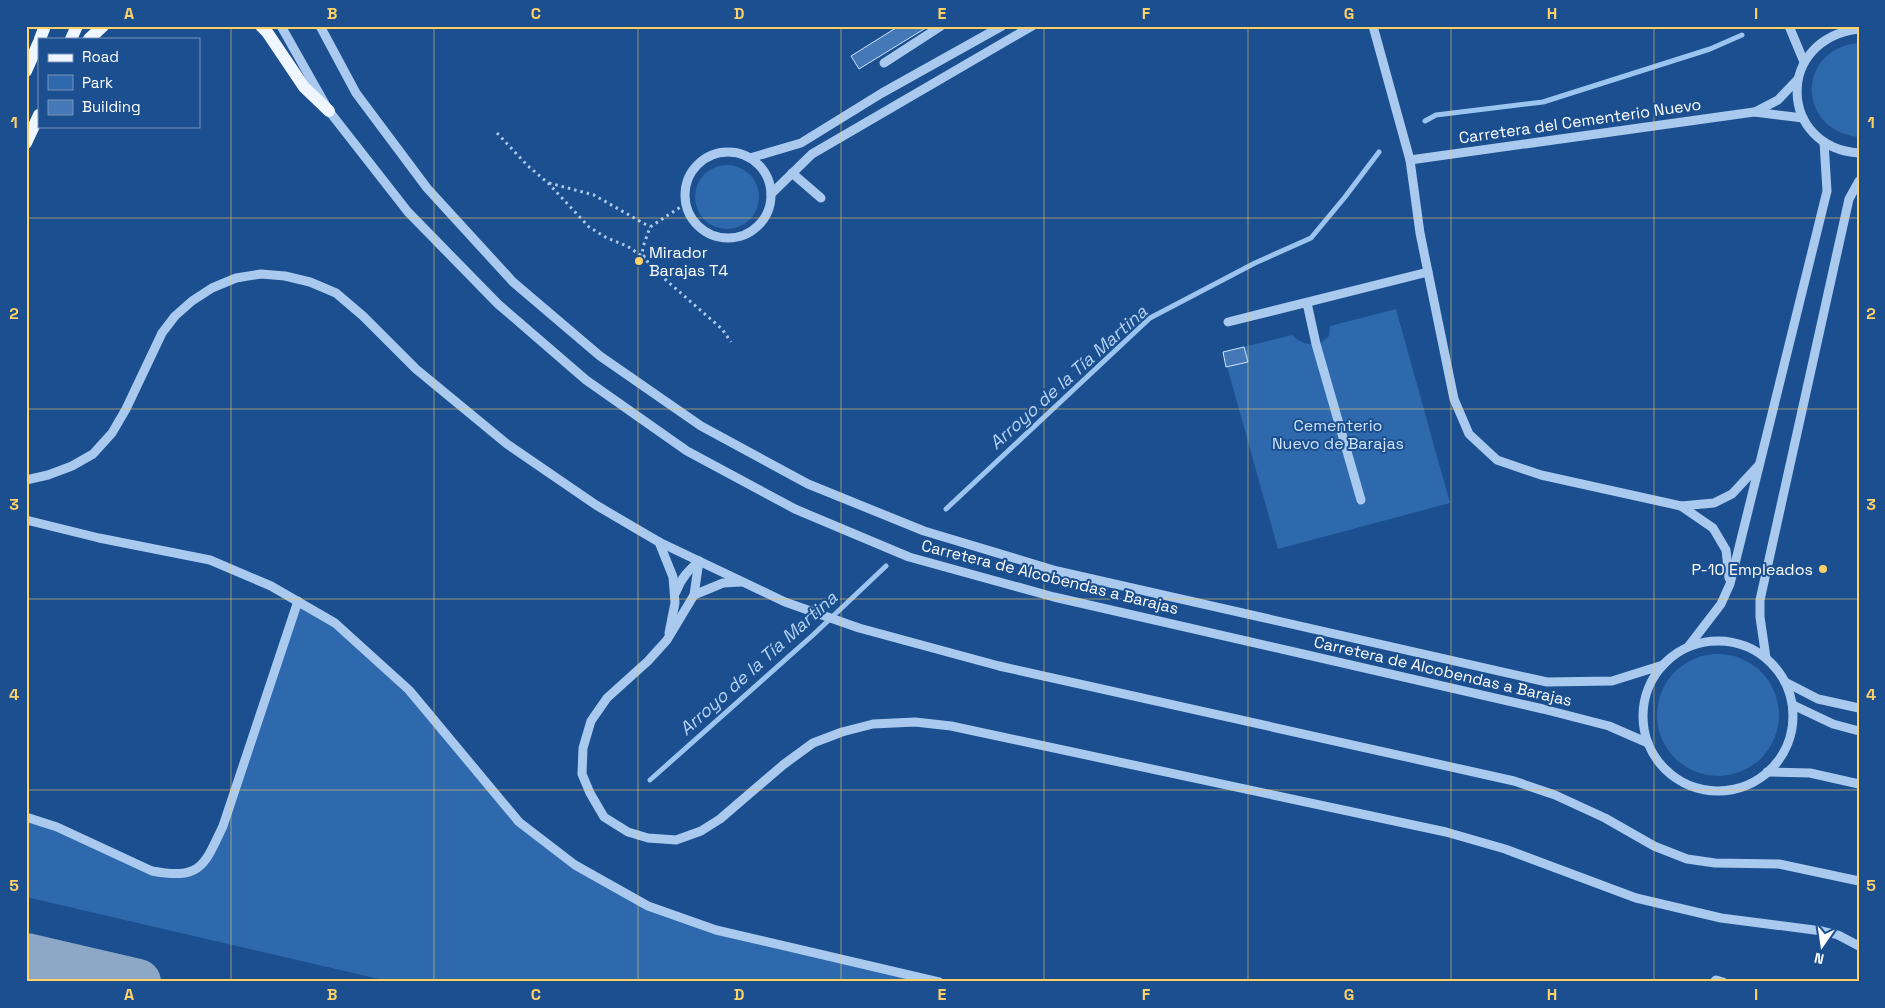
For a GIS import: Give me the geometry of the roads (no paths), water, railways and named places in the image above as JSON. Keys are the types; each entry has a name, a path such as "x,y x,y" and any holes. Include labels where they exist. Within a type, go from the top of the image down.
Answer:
{"main road":[{"path":"40,38 45,26"},
{"path":"71,38 77,26"},
{"path":"90,38 102,26"},
{"path":"261,26 304,87 329,111"},
{"path":"26,71 38,42"},
{"path":"28,138 38,117"},
{"path":"28,138 40,128"}],"street":[{"name":"Carretera de Alcobendas a Barajas","path":"281,26 329,111 408,212 498,304 586,380 687,450 795,509 909,557 1054,597 1543,709 1609,726 1648,743"},
{"name":"Carretera de Alcobendas a Barajas","path":"320,26 356,93 427,188 513,282 600,356 701,426 808,484 924,531 1057,571 1547,682 1612,681 1663,665"},
{"path":"884,63 941,26"},
{"path":"750,158 801,143 882,93 1002,26"},
{"path":"771,194 812,154 1032,26"},
{"path":"1373,26 1410,160 1420,233 1454,400 1470,434 1476,441 1497,460 1541,475 1681,506 1714,503 1732,494 1759,466"},
{"path":"1789,26 1804,62"},
{"path":"1859,30 1846,29 1814,48 1804,62 1798,79 1797,92 1803,118 1812,132 1824,142 1836,148 1859,153"},
{"name":"Carretera del Cementerio Nuevo","path":"1754,112 1778,100 1798,79"},
{"name":"Carretera del Cementerio Nuevo","path":"1410,160 1754,112 1803,118"},
{"path":"1688,647 1708,642 1729,641 1755,650 1766,658 1785,682 1793,705 1794,719 1790,742 1777,763 1753,782 1727,790 1700,789 1684,782 1669,772 1657,760 1648,743 1643,716 1648,688 1663,665 1688,647 1721,604 1730,584 1826,191 1824,142"},
{"path":"723,152 737,152 750,158 761,167 768,180 771,194 769,208 763,221 753,231 740,237 725,239 711,236 699,228 690,217 685,204 684,189 688,176 697,164 709,156 723,152"},
{"path":"792,173 822,198"},
{"path":"1766,658 1760,617 1760,600 1849,199 1859,181"},
{"path":"1228,322 1428,272"},
{"path":"26,480 48,475 72,466 93,454 112,433 126,409 162,333 175,316 192,301 212,288 236,278 261,274 285,276 310,282 336,293 363,316 416,369 507,444 596,505 659,542 785,602 859,628 999,666 1514,781 1555,795 1605,818 1654,846 1687,858 1716,863 1779,864 1859,881"},
{"path":"1307,303 1316,344 1360,500"},
{"path":"1681,506 1713,528 1718,535 1726,550 1730,584"},
{"path":"26,520 99,538 210,560 271,586 335,623 409,690 519,822 575,865 648,906 716,930 940,982"},
{"path":"659,542 673,577 676,602 667,640"},
{"path":"675,595 680,581 686,572 700,561"},
{"path":"700,561 694,595 667,640 648,661 607,698 591,721 583,748 582,774 590,793 604,817 628,832 648,838 676,840 701,831 720,819 783,765 813,743 842,732 873,724 915,722 951,726 1446,832 1505,849 1636,898 1721,918 1822,931 1838,935 1859,946"},
{"path":"694,595 723,583 744,582"},
{"path":"26,817 57,827 152,871 169,874 187,874 198,870 209,855 223,826 298,601"},
{"path":"1785,682 1818,699 1859,708"},
{"path":"1793,705 1827,722 1859,731"},
{"path":"1768,772 1810,773 1859,784"},
{"path":"1714,982 1716,980 1723,982"}],"waterway":[{"name":"Arroyo de la Tía Martina","path":"1425,121 1436,115 1543,102 1710,49 1742,35"},
{"name":"Arroyo de la Tía Martina","path":"946,509 1150,318 1255,263 1311,238 1379,152"},
{"name":"Arroyo de la Tía Martina","path":"650,780 813,635 886,566"}],"place":[{"name":"Mirador Barajas T4","path":"639,261"},
{"name":"P-10 Empleados","path":"1823,569"}],"park label":[{"name":"Cementerio Nuevo de Barajas","path":"1338,434"}]}
